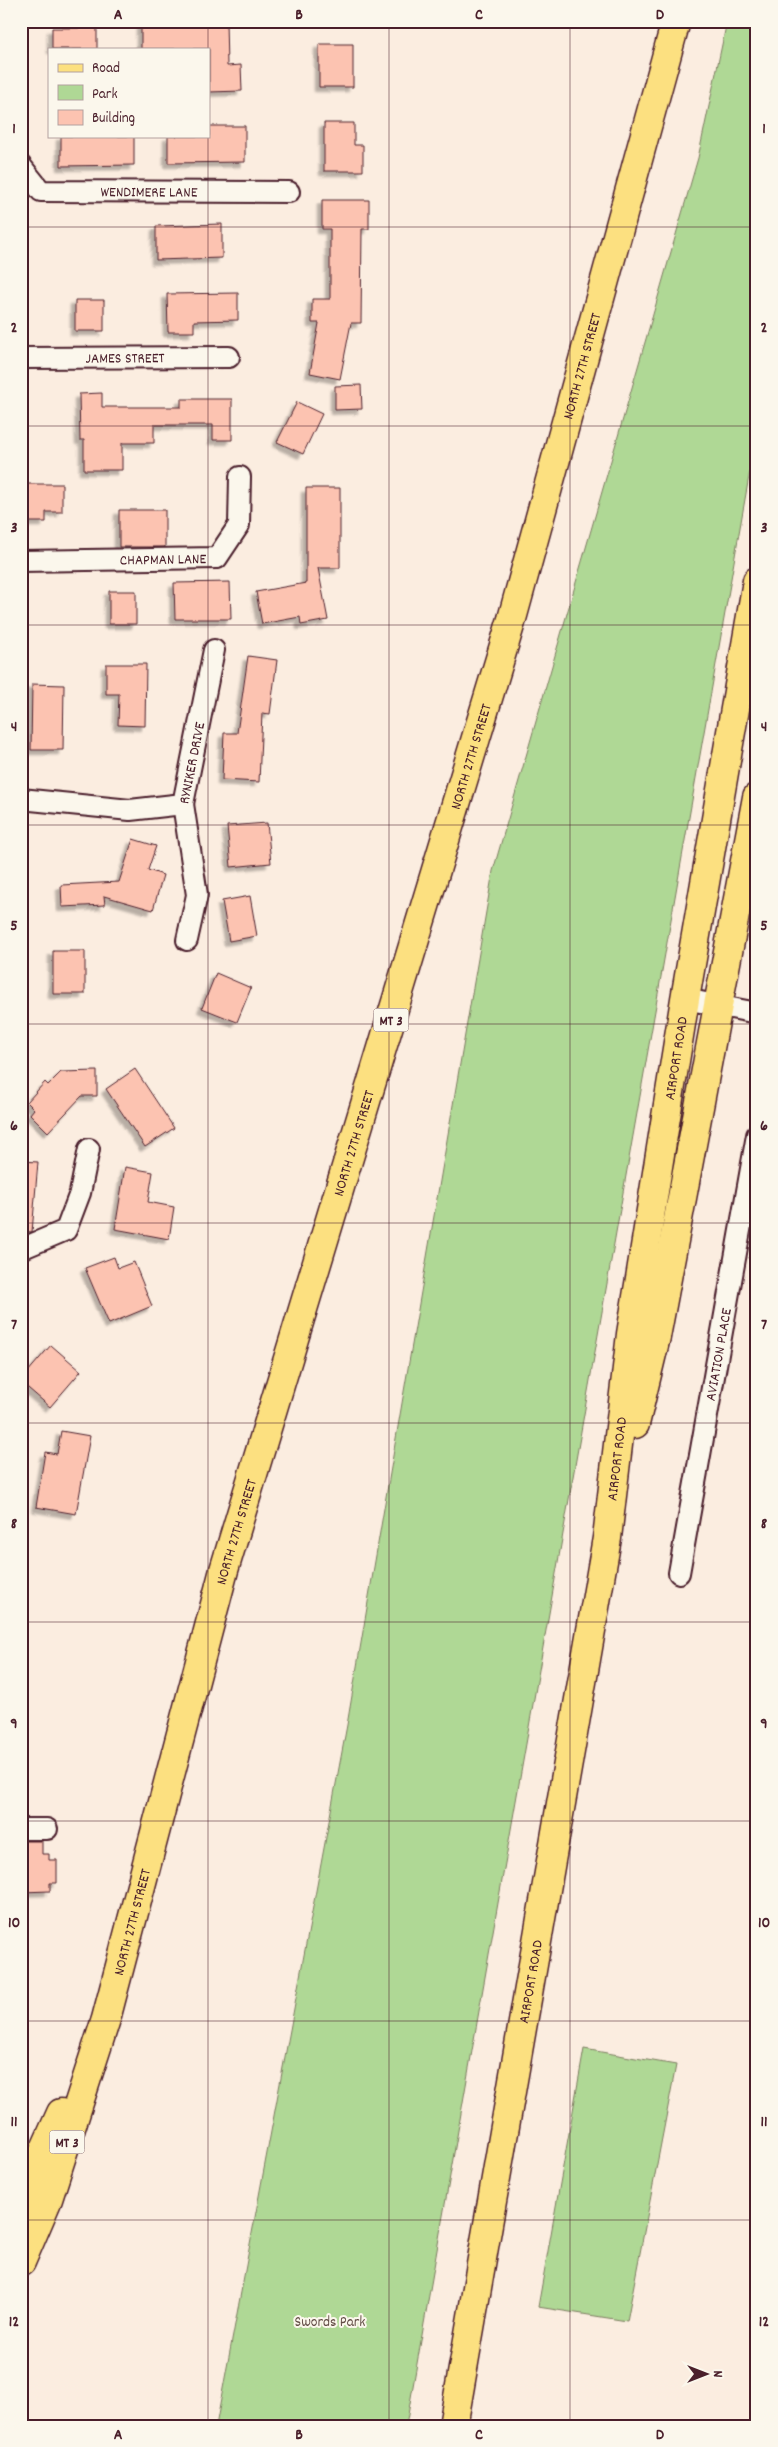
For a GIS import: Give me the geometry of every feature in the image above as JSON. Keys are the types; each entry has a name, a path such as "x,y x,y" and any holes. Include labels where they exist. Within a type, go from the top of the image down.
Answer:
{"main road":[{"name":"NORTH 27TH STREET","path":"21,2262 48,2199 106,2019 224,1570 512,619 676,21"},
{"name":"AIRPORT ROAD","path":"453,2426 607,1538 630,1334 757,581"},
{"name":"AIRPORT ROAD","path":"607,1538 656,1337 757,797"},
{"path":"21,2202 40,2157 106,2019"}],"street":[{"name":"WENDIMERE LANE","path":"21,166 41,191 289,192"},
{"name":"JAMES STREET","path":"21,358 229,357"},
{"name":"CHAPMAN LANE","path":"21,561 217,558 240,525 240,477"},
{"name":"RYNIKER DRIVE","path":"21,798 130,810 183,804 214,650"},
{"path":"183,804 197,896 187,940"},
{"path":"685,999 757,1013"},
{"name":"AVIATION PLACE","path":"679,1572 757,1135"},
{"path":"21,1249 66,1230 80,1193 90,1149"},
{"path":"21,1829 47,1829"}],"green space":[{"name":"Swords Park","path":"727,21 757,21 757,431 406,2426 216,2426 347,1725 493,871 698,158"},
{"path":"584,2049 676,2065 627,2321 538,2307"}],"building":[{"path":"141,21 226,21 227,66 241,65 242,91 210,92 210,48 141,48"},
{"path":"52,28 97,28 97,48 52,48"},
{"path":"319,44 353,44 353,87 319,87"},
{"path":"324,123 354,123 354,145 363,145 363,171 324,171"},
{"path":"210,126 245,126 245,162 168,163 168,138 210,138"},
{"path":"61,138 134,138 134,165 61,166"},
{"path":"322,200 369,200 369,229 362,229 361,323 351,323 340,379 310,373 319,323 312,323 312,299 330,299 330,229 322,229"},
{"path":"222,224 222,258 156,260 156,226"},
{"path":"238,293 238,320 194,321 194,332 168,332 167,294"},
{"path":"75,300 104,300 104,331 75,331"},
{"path":"361,385 362,409 335,410 335,386"},
{"path":"102,393 102,407 181,407 181,399 232,399 232,440 213,440 213,425 154,425 154,443 122,443 122,470 84,470 84,440 80,440 79,394"},
{"path":"297,402 322,414 303,454 277,442"},
{"path":"27,484 62,484 62,512 46,512 46,522 27,522"},
{"path":"306,488 340,488 340,568 318,568 328,620 301,625 300,617 262,624 256,592 306,583"},
{"path":"119,510 165,510 165,547 119,547"},
{"path":"230,582 231,619 175,619 174,583"},
{"path":"109,591 136,591 136,624 109,624"},
{"path":"248,656 277,660 270,714 262,713 259,782 222,780 224,733 237,733"},
{"path":"106,664 146,664 145,726 118,725 119,694 106,694"},
{"path":"32,684 64,685 63,750 31,750"},
{"path":"267,823 271,863 231,867 227,826"},
{"path":"133,839 156,846 148,870 163,875 153,910 104,896 105,905 62,907 61,885 119,882"},
{"path":"250,896 257,936 229,941 222,901"},
{"path":"53,951 85,951 85,994 53,994"},
{"path":"216,973 251,988 237,1022 202,1008"},
{"path":"135,1069 174,1128 145,1147 106,1089"},
{"path":"97,1071 97,1096 82,1096 48,1132 30,1114 34,1109 27,1102 45,1082 48,1085 61,1072"},
{"path":"21,1161 38,1162 32,1232 21,1231"},
{"path":"125,1167 153,1172 148,1202 174,1207 169,1239 115,1229"},
{"path":"114,1257 118,1268 134,1262 152,1306 109,1324 85,1268"},
{"path":"51,1345 81,1371 50,1407 21,1380"},
{"path":"61,1431 90,1436 76,1514 36,1507 45,1452 57,1454"},
{"path":"21,1841 42,1841 42,1854 49,1854 49,1860 57,1860 57,1883 50,1883 50,1891 21,1892"}]}
